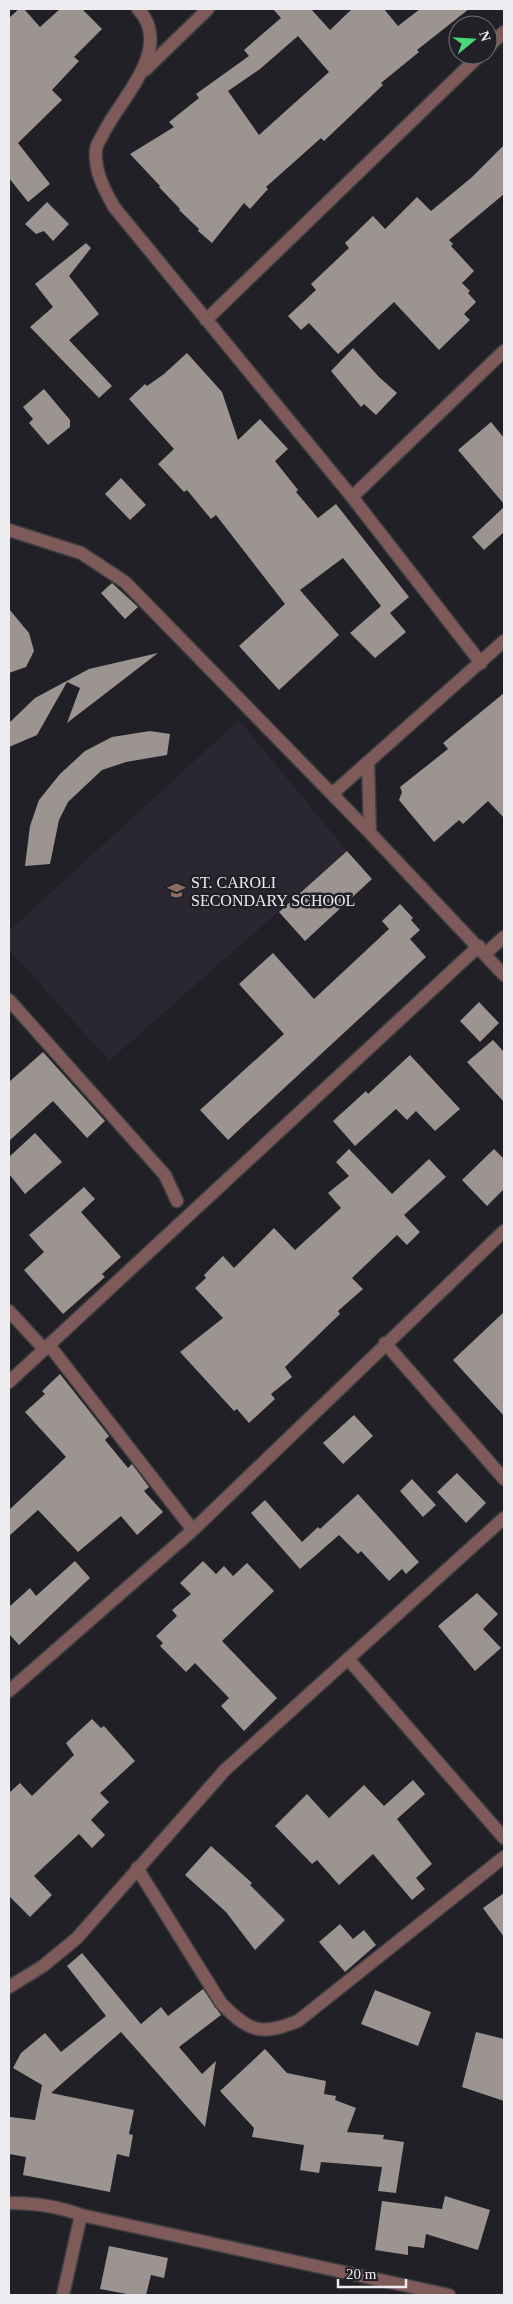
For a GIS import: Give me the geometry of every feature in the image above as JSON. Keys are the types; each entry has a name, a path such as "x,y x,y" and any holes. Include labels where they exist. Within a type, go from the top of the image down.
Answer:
{"street":[{"path":"138,9 146,17 150,34 149,55 139,76 96,147 96,166 102,186 114,207 352,497 481,663"},
{"path":"139,76 208,9"},
{"path":"206,320 470,65"},
{"path":"352,497 504,351"},
{"path":"9,530 81,553 125,582 370,833 504,975"},
{"path":"332,794 504,641"},
{"path":"368,762 370,833"},
{"path":"9,1382 482,950 504,937"},
{"path":"9,1000 165,1175 177,1201"},
{"path":"9,1692 192,1530 504,1231"},
{"path":"9,1311 47,1347 192,1530"},
{"path":"385,1343 504,1480"},
{"path":"9,1987 43,1966 77,1938 225,1770 504,1518"},
{"path":"349,1660 504,1838"},
{"path":"137,1868 221,2004 235,2018 251,2028 274,2031 298,2020 504,1857"},
{"path":"9,2203 51,2207 448,2295"},
{"path":"63,2295 81,2215"}],"shaded area":[{"name":"ST. CAROLI SECONDARY SCHOOL","path":"239,720 347,851 109,1061 9,949 9,931"}],"building":[{"path":"19,9 24,9 40,27 60,9 82,9 102,29 74,57 79,61 52,90 62,100 18,143 50,184 28,202 9,178 9,18"},
{"path":"273,9 311,9 330,30 352,9 384,9 398,26 420,9 469,9 461,15 448,15 448,26 417,50 419,52 381,83 383,85 324,141 321,138 266,187 268,189 250,209 244,203 212,243 198,231 199,229 179,210 160,186 130,154 174,127 169,122 199,98 196,94 249,56 244,50 281,18","holes":["298,36 329,72 259,135 228,91 260,69"]},
{"path":"504,145 504,194 449,240 453,244 451,246 474,271 462,283 470,291 468,293 476,302 464,314 470,320 439,350 394,302 338,354 309,323 301,330 288,316 316,290 311,284 349,248 345,243 373,216 385,229 417,197 431,211 471,178"},
{"path":"47,202 69,224 53,241 44,231 36,234 25,224"},
{"path":"86,243 91,248 69,276 99,314 69,340 112,386 99,398 30,327 53,307 35,284"},
{"path":"353,348 379,377 397,393 376,415 364,404 361,407 331,371"},
{"path":"187,353 222,392 238,440 260,419 288,449 275,461 298,490 296,492 318,518 336,504 409,597 390,613 406,632 375,658 350,633 381,606 343,558 300,590 339,635 279,690 239,646 285,604 216,515 211,519 187,490 184,492 158,464 174,449 129,399 145,384 147,386 164,374"},
{"path":"44,389 70,420 70,427 48,445 29,423 33,419 23,407"},
{"path":"491,422 504,438 504,504 458,450"},
{"path":"121,478 146,505 130,520 105,494"},
{"path":"504,507 504,532 484,550 472,537"},
{"path":"112,583 138,607 125,619 101,593"},
{"path":"9,609 29,633 34,651 26,667 9,673"},
{"path":"158,653 67,723 80,688 67,682 37,735 9,747 9,723 35,698 89,669"},
{"path":"504,693 504,818 488,801 463,824 459,820 434,842 399,800 402,792 400,787 448,749 443,743"},
{"path":"150,731 170,734 167,755 126,762 102,770 68,802 59,820 50,864 25,866 30,826 39,800 60,774 85,751 112,737"},
{"path":"347,851 372,879 305,941 279,912"},
{"path":"400,904 413,918 411,920 420,930 410,939 426,957 228,1140 200,1110 284,1034 239,984 273,953 314,999 389,929 382,921"},
{"path":"479,1002 499,1023 480,1042 460,1021"},
{"path":"493,1040 504,1052 504,1102 467,1062"},
{"path":"43,1052 105,1121 87,1138 53,1101 9,1141 9,1082"},
{"path":"410,1055 460,1109 435,1131 416,1111 407,1120 396,1109 355,1146 333,1121 366,1091 368,1094"},
{"path":"35,1133 62,1162 25,1194 9,1174 9,1157"},
{"path":"349,1149 392,1194 429,1159 446,1177 404,1215 420,1232 407,1245 397,1235 352,1278 363,1289 338,1311 340,1314 285,1367 292,1377 271,1394 275,1399 249,1423 237,1409 234,1411 180,1352 223,1318 195,1288 206,1278 204,1275 223,1256 234,1268 274,1228 295,1250 341,1208 328,1193 349,1176 336,1162"},
{"path":"494,1149 504,1159 504,1189 487,1206 462,1180"},
{"path":"84,1187 95,1199 81,1212 121,1257 102,1274 105,1277 63,1314 24,1270 44,1252 29,1235"},
{"path":"504,1312 504,1416 453,1360"},
{"path":"60,1374 109,1436 105,1440 128,1468 132,1464 149,1487 144,1491 163,1512 137,1535 121,1516 78,1552 38,1510 9,1536 9,1510 66,1457 25,1412 45,1394 42,1391"},
{"path":"354,1415 373,1436 343,1464 323,1443"},
{"path":"457,1473 486,1503 466,1523 437,1492"},
{"path":"412,1479 436,1505 423,1517 400,1491"},
{"path":"358,1494 419,1562 406,1574 402,1569 389,1581 361,1551 358,1554 339,1535 300,1569 251,1513 265,1500 302,1542 318,1527 320,1529"},
{"path":"75,1561 90,1578 19,1645 9,1634 9,1607 30,1588 36,1596"},
{"path":"203,1561 216,1574 224,1566 233,1576 247,1563 274,1591 222,1641 277,1698 244,1731 221,1706 229,1698 195,1663 186,1672 160,1646 163,1643 156,1636 177,1616 172,1610 191,1594 180,1583"},
{"path":"477,1593 498,1614 483,1629 501,1648 475,1671 438,1626"},
{"path":"92,1719 101,1728 104,1726 135,1761 100,1793 109,1802 91,1820 105,1835 92,1848 79,1834 34,1876 52,1895 30,1917 9,1896 9,1793 20,1783 32,1796 74,1755 66,1743"},
{"path":"413,1780 425,1794 397,1819 432,1864 416,1878 425,1889 412,1900 373,1854 339,1885 317,1860 312,1864 275,1826 307,1794 329,1818 364,1785 384,1806"},
{"path":"211,1846 252,1883 250,1885 285,1920 255,1950 226,1912 185,1875"},
{"path":"504,1893 504,1937 483,1908"},
{"path":"340,1924 353,1939 364,1930 376,1945 345,1972 319,1942"},
{"path":"82,1953 141,2024 161,2007 168,2016 203,1989 221,2015 179,2047 202,2074 216,2061 205,2127 121,2032 51,2093 134,2110 129,2134 133,2135 129,2157 117,2154 110,2192 23,2175 26,2157 9,2154 10,2117 35,2120 42,2085 13,2068 21,2053 45,2033 61,2052 106,2016 67,1966"},
{"path":"375,1990 431,2012 418,2046 361,2024"},
{"path":"476,2032 504,2039 504,2101 462,2087"},
{"path":"265,2049 287,2073 326,2081 324,2094 336,2096 335,2100 356,2108 347,2132 384,2135 383,2139 404,2142 396,2193 378,2191 382,2167 321,2162 319,2173 300,2170 304,2145 252,2137 254,2128 220,2091"},
{"path":"445,2196 490,2210 478,2250 426,2234 424,2248 408,2246 408,2255 375,2250 382,2201 442,2209"},
{"path":"109,2246 168,2258 164,2278 151,2275 146,2295 132,2295 100,2289"}],"place":[{"name":"ST. CAROLI SECONDARY SCHOOL","path":"177,891"}]}
